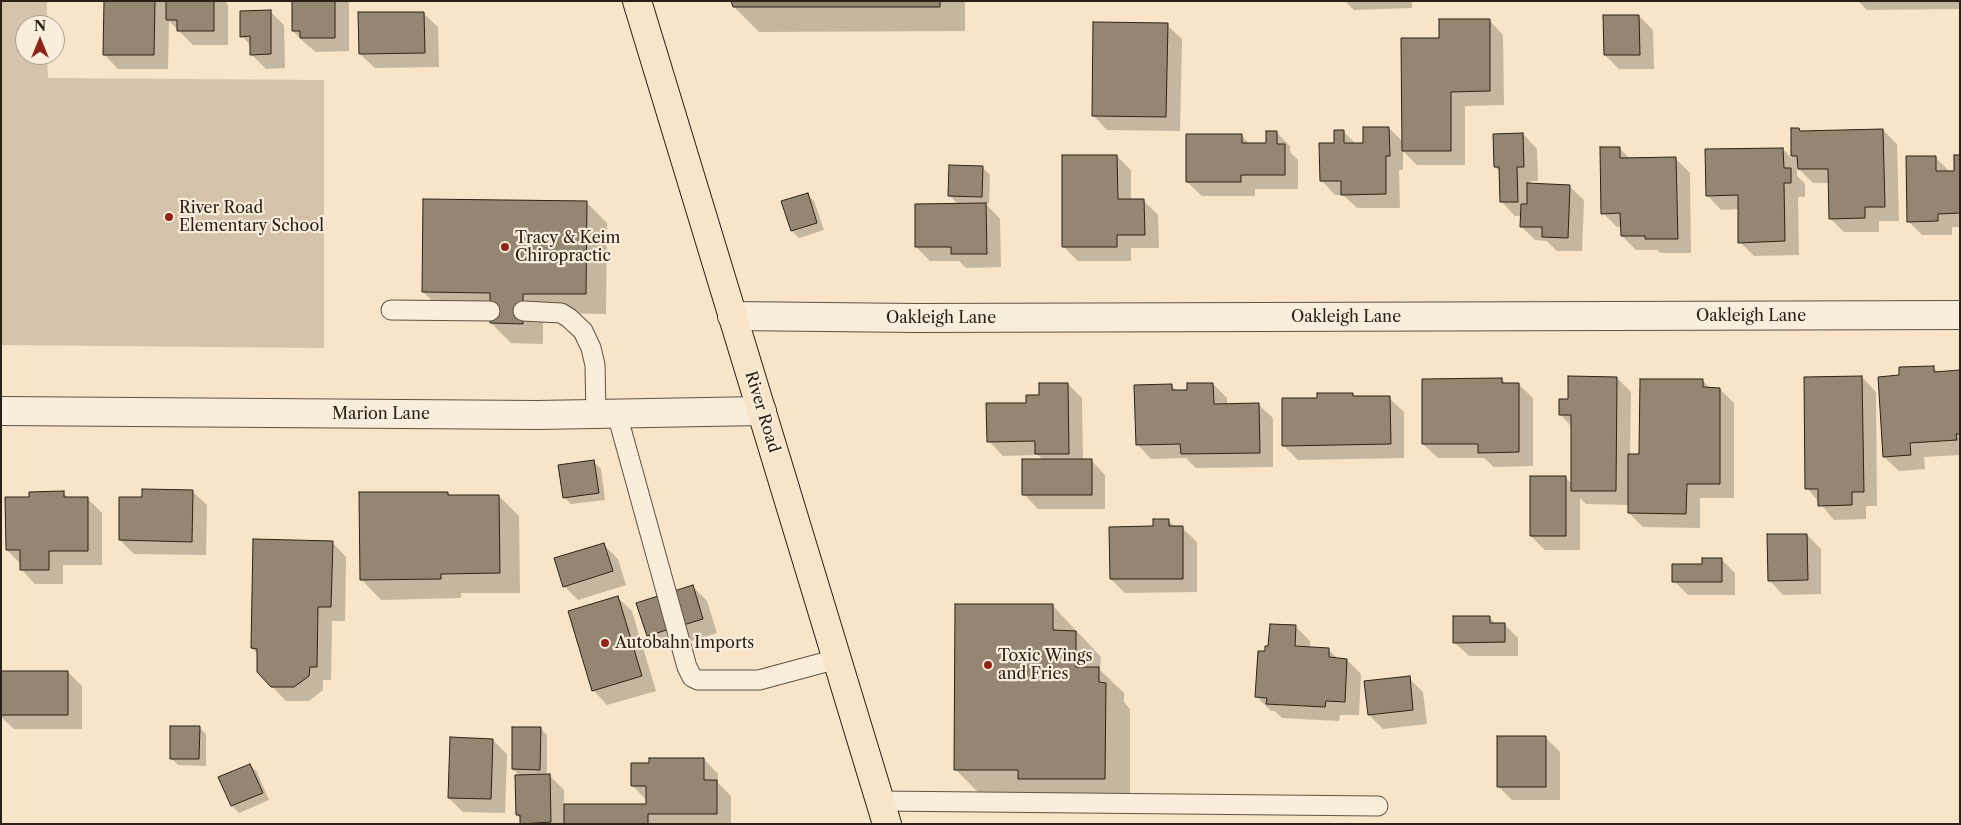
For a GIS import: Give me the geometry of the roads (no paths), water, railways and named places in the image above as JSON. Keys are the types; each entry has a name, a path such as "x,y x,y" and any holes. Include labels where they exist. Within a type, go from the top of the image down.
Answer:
{"main road":[{"name":"River Road","path":"637,1 883,812"}],"street":[{"name":"Oakleigh Lane","path":"732,316 926,318 1960,315"},
{"name":"Marion Lane","path":"1,411 606,414 762,411"}],"lane":[{"path":"391,310 490,312"},
{"path":"523,312 561,313 583,331 591,348 606,414 687,667 692,677 698,680 759,680 837,659"},
{"path":"883,812 1378,806"}],"place":[{"name":"River Road Elementary School","path":"169,217"},
{"name":"Tracy & Keim Chiropractic","path":"505,247"},
{"name":"Autobahn Imports","path":"605,643"},
{"name":"Toxic Wings and Fries","path":"988,665"}]}
